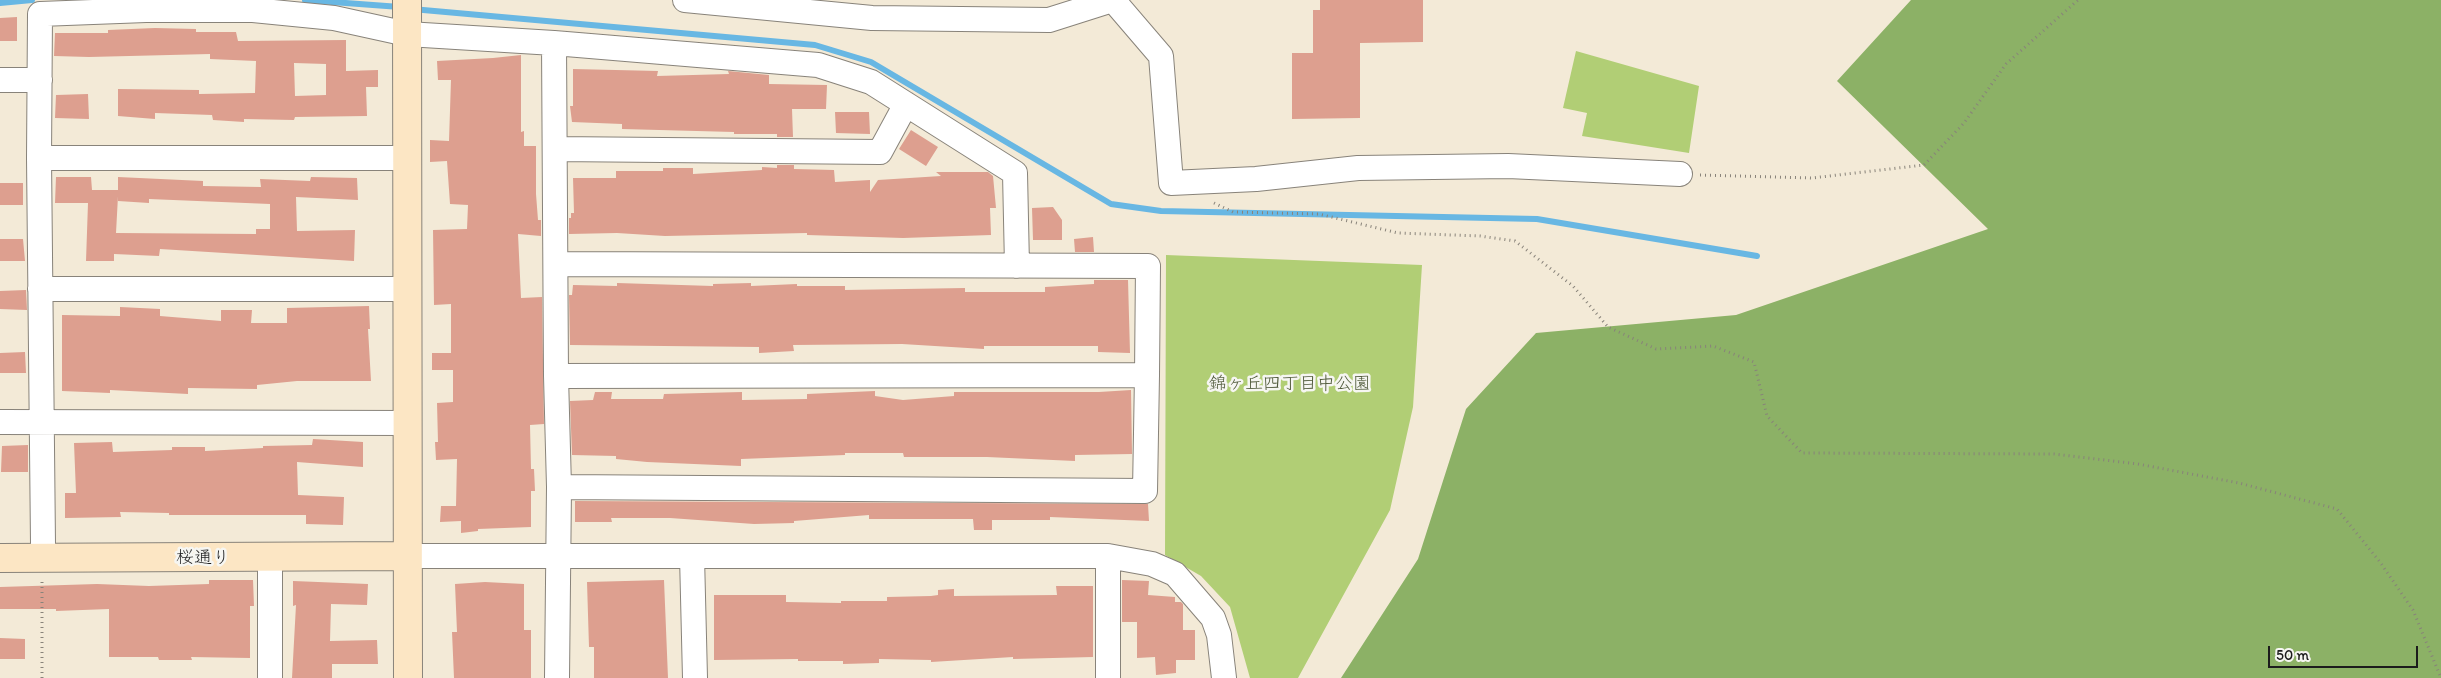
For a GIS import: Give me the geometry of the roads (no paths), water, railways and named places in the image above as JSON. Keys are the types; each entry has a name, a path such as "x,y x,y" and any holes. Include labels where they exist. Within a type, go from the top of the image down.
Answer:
{"street":[{"path":"685,0 1049,20 1113,0 1161,56 1171,183 1256,179 1358,168 1508,166 1680,174"},
{"path":"43,544 39,158 40,14 146,10 253,10 334,18 407,16 554,44 818,65 871,82 1015,173 1017,266"},
{"path":"407,16 408,678"},
{"path":"554,44 556,376 559,487 557,678"},
{"path":"0,80 40,80"},
{"path":"555,149 880,152 906,104"},
{"path":"39,158 408,158"},
{"path":"556,264 1148,266 1145,491 559,487"},
{"path":"40,289 407,289"},
{"path":"556,376 1147,375"},
{"path":"0,422 408,423"},
{"path":"407,556 1108,556 1152,564 1175,574 1213,618 1219,635 1224,678"},
{"name":"桜通り","path":"0,558 407,556"},
{"path":"692,556 695,678"},
{"path":"1108,556 1108,678"},
{"path":"270,557 270,678"}],"waterway":[{"path":"0,3 32,0"},
{"path":"305,0 400,7"},
{"path":"412,9 815,45 871,62 1111,204 1161,211 1537,219 1757,256"}],"park label":[{"name":"錦ヶ丘四丁目中公園","path":"1290,384"}]}
